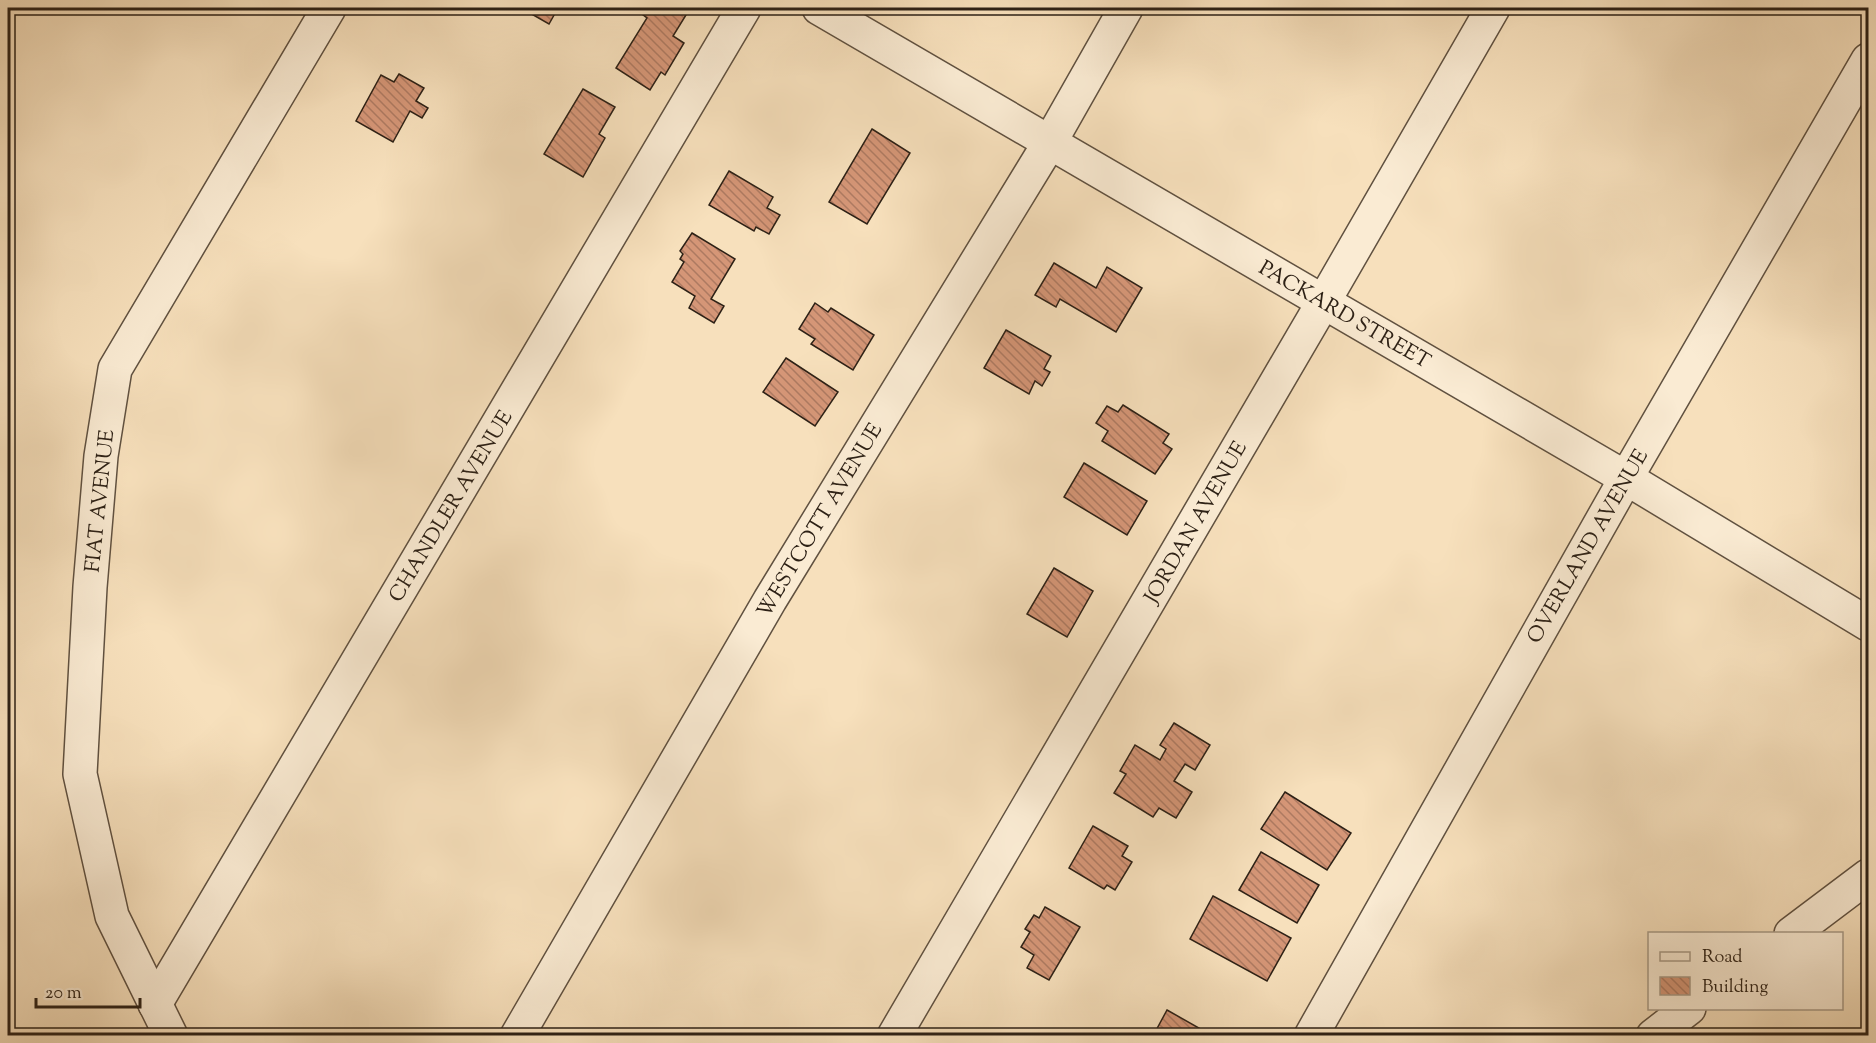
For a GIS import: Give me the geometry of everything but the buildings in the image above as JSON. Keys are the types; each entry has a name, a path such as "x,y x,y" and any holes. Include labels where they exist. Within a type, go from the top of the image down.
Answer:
{"street":[{"name":"FIAT AVENUE","path":"171,1035 112,916 80,774 100,456 114,369 329,8"},
{"name":"CHANDLER AVENUE","path":"155,1004 744,8"},
{"name":"PACKARD STREET","path":"819,8 1626,478 1869,624"},
{"name":"WESTCOTT AVENUE","path":"517,1035 770,600 1050,142 1126,8"},
{"name":"JORDAN AVENUE","path":"894,1035 1493,8"},
{"name":"OVERLAND AVENUE","path":"1311,1035 1626,478 1869,60"},
{"path":"1792,932 1869,876"},
{"path":"1653,1035 1686,1010"}]}
